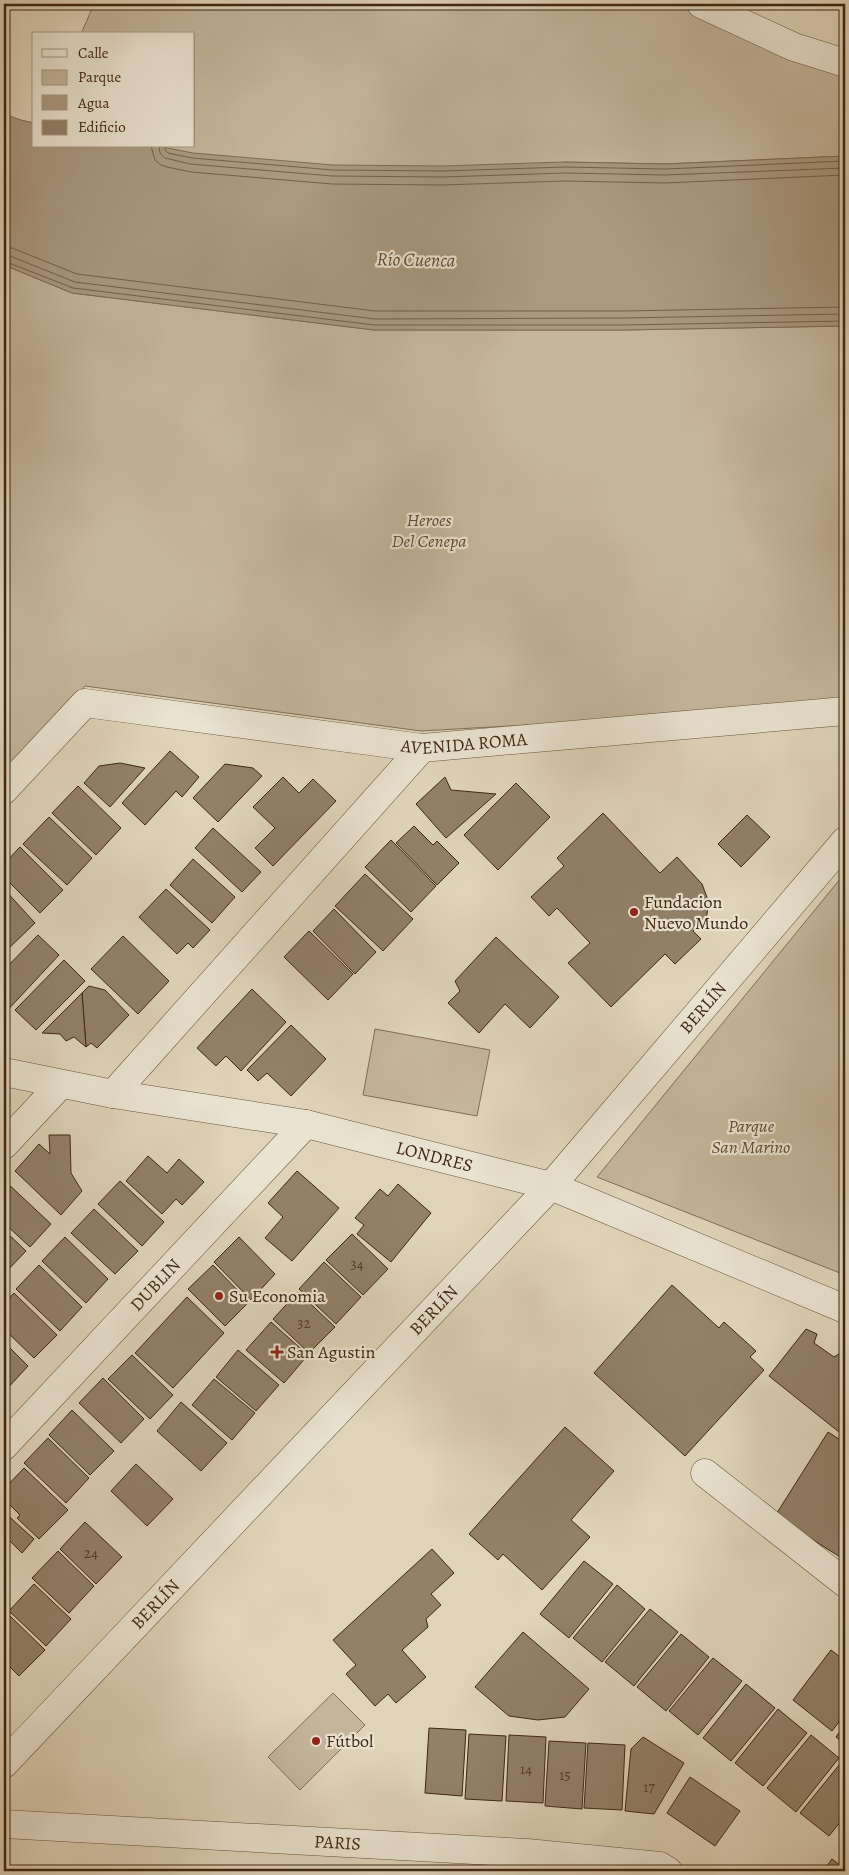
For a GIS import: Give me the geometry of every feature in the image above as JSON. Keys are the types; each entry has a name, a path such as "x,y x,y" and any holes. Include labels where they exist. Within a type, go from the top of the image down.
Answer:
{"street":[{"path":"700,4 794,47 845,63"},
{"name":"AVENIDA ROMA","path":"4,790 85,703 422,748 845,711"},
{"path":"113,1094 422,748"},
{"name":"BERLÍN","path":"4,1764 551,1186 845,841"},
{"name":"LONDRES","path":"4,1072 113,1094 306,1124 551,1186 845,1309"},
{"path":"4,1145 60,1084"},
{"name":"DUBLIN","path":"4,1446 306,1124"},
{"path":"705,1473 845,1583"},
{"name":"PARIS","path":"4,1824 527,1853 660,1866 668,1871"}],"green space":[{"path":"94,4 701,4 845,63 845,156 665,164 564,162 529,177 21,166 33,148 195,148 195,32 82,32"},
{"name":"Heroes Del Cenepa","path":"4,265 72,293 374,330 624,330 845,326 845,707 421,731 85,686 4,772"},
{"name":"Parque San Marino","path":"845,873 845,1275 597,1177"},
{"path":"375,1029 490,1050 477,1116 363,1095"},
{"name":"Fútbol","path":"333,1693 365,1725 300,1790 268,1757"}],"water":[{"name":"Río Cuenca","path":"4,114 32,123 32,148 168,148 193,153 333,165 443,166 564,162 665,164 845,156 845,326 624,330 374,330 72,293 4,265"}],"building":[{"path":"170,751 199,777 182,797 176,791 145,825 122,803"},
{"path":"120,763 145,768 110,807 84,783 99,766"},
{"path":"225,764 253,768 262,776 218,822 193,798"},
{"path":"283,777 299,793 313,779 336,801 273,866 255,848 275,828 253,807"},
{"path":"445,777 451,790 496,794 446,838 416,804"},
{"path":"516,783 550,817 498,870 464,835"},
{"path":"78,786 121,828 96,855 52,813"},
{"name":"Fundacion Nuevo Mundo","path":"603,813 660,873 677,857 702,884 709,903 706,919 693,931 701,939 675,964 665,954 611,1007 568,963 590,943 557,908 549,916 531,897 564,866 557,858"},
{"path":"747,815 770,837 741,867 718,844"},
{"path":"49,817 92,858 67,885 23,844"},
{"path":"414,826 433,845 437,841 459,863 437,885 396,843"},
{"path":"213,828 261,872 242,892 195,848"},
{"path":"391,840 436,886 411,912 365,867"},
{"path":"20,847 63,890 40,913 4,877 4,864"},
{"path":"193,859 235,897 212,923 170,885"},
{"path":"365,874 413,919 383,951 335,906"},
{"path":"4,889 35,923 7,950 4,947"},
{"path":"166,889 210,930 193,948 188,943 177,954 139,917"},
{"path":"334,909 376,952 355,974 313,931"},
{"path":"309,931 353,974 328,1000 284,957"},
{"path":"38,935 59,955 4,1014 4,970"},
{"path":"123,936 169,981 138,1014 91,969"},
{"path":"496,937 559,997 530,1028 505,1004 479,1033 448,1003 460,991 455,981"},
{"path":"64,960 85,981 36,1030 15,1010"},
{"path":"89,986 105,990 129,1015 97,1048 91,1043 86,1047 82,993"},
{"path":"252,989 286,1022 241,1071 226,1056 216,1066 197,1048"},
{"path":"82,993 86,1047 74,1037 66,1041 60,1034 42,1033"},
{"path":"291,1025 326,1059 291,1096 267,1073 258,1081 247,1070"},
{"path":"49,1135 70,1135 71,1173 82,1191 61,1215 15,1171 39,1144 50,1154"},
{"path":"148,1156 167,1173 179,1159 204,1182 182,1205 176,1199 162,1214 126,1181"},
{"path":"297,1171 339,1208 292,1261 265,1238 283,1217 268,1203"},
{"path":"5,1181 51,1224 30,1247 4,1223"},
{"path":"120,1181 164,1222 142,1246 98,1204"},
{"path":"398,1184 431,1213 391,1262 357,1234 364,1225 355,1218 380,1189 388,1196"},
{"path":"94,1209 138,1251 115,1274 71,1233"},
{"path":"4,1230 26,1251 4,1274"},
{"path":"352,1234 388,1269 363,1295 326,1260"},
{"path":"65,1237 108,1279 86,1303 42,1261"},
{"path":"239,1237 275,1274 251,1300 214,1262"},
{"path":"324,1262 361,1297 336,1324 299,1289"},
{"path":"39,1265 82,1307 60,1331 16,1289"},
{"name":"Su Economia","path":"213,1265 249,1302 225,1326 188,1289"},
{"path":"672,1285 719,1328 724,1322 756,1351 750,1357 764,1370 685,1456 594,1373"},
{"path":"298,1292 335,1327 309,1353 273,1319"},
{"path":"14,1293 57,1335 34,1358 4,1329 4,1304"},
{"path":"187,1297 224,1333 173,1388 135,1353"},
{"name":"San Agustin","path":"271,1322 308,1355 284,1383 246,1350"},
{"path":"806,1329 817,1334 814,1343 834,1357 842,1352 845,1354 844,1436 769,1376"},
{"path":"4,1342 28,1366 6,1390 4,1388"},
{"path":"238,1350 279,1385 256,1411 216,1377"},
{"path":"132,1355 173,1395 150,1419 108,1379"},
{"path":"103,1378 144,1419 121,1443 79,1403"},
{"path":"214,1379 255,1413 232,1440 192,1405"},
{"path":"181,1402 227,1443 201,1471 157,1431"},
{"path":"72,1410 114,1451 90,1475 49,1435"},
{"path":"565,1427 614,1471 571,1520 590,1537 542,1590 503,1554 498,1560 469,1534"},
{"path":"828,1432 845,1443 845,1560 775,1516"},
{"path":"48,1438 89,1478 66,1503 24,1463"},
{"path":"136,1464 173,1499 147,1526 111,1491"},
{"path":"24,1468 68,1510 39,1539 17,1518 20,1515 4,1499 4,1489"},
{"path":"4,1512 34,1539 22,1553 8,1539 4,1544"},
{"path":"85,1522 122,1557 96,1584 60,1549"},
{"path":"432,1549 454,1573 431,1594 441,1605 426,1619 428,1627 402,1650 426,1677 396,1703 388,1694 375,1706 346,1674 356,1665 333,1640"},
{"path":"58,1551 94,1586 69,1613 32,1578"},
{"path":"584,1561 613,1584 569,1638 540,1614"},
{"path":"34,1584 71,1619 46,1646 9,1611"},
{"path":"617,1585 645,1609 602,1662 573,1638"},
{"path":"650,1609 678,1632 634,1686 605,1662"},
{"path":"8,1614 45,1650 19,1676 4,1661 4,1619"},
{"path":"523,1632 589,1689 565,1717 538,1720 509,1716 475,1687"},
{"path":"681,1634 709,1657 666,1711 637,1687"},
{"path":"831,1650 845,1661 845,1714 832,1731 793,1700"},
{"path":"713,1658 742,1681 698,1735 669,1711"},
{"path":"746,1684 775,1708 731,1761 703,1738"},
{"path":"778,1709 807,1733 763,1786 735,1763"},
{"path":"845,1724 845,1744 836,1737"},
{"path":"429,1728 466,1730 462,1796 425,1793"},
{"path":"469,1734 506,1736 502,1801 465,1799"},
{"path":"509,1735 546,1737 543,1803 506,1801"},
{"path":"811,1735 839,1758 796,1812 767,1788"},
{"path":"643,1737 684,1763 654,1814 625,1811 631,1749"},
{"path":"549,1741 586,1743 582,1809 545,1806"},
{"path":"588,1743 625,1745 622,1810 584,1808"},
{"path":"844,1759 845,1816 829,1836 800,1813"},
{"path":"690,1777 740,1811 715,1846 667,1813"},
{"path":"845,1854 845,1866 839,1862"},
{"path":"832,1859 845,1869 845,1871 823,1871"}],"place":[{"name":"Fundacion Nuevo Mundo","path":"634,912"},
{"name":"Su Economia","path":"219,1296"},
{"name":"San Agustin","path":"277,1352"},
{"name":"Fútbol","path":"316,1741"}]}
